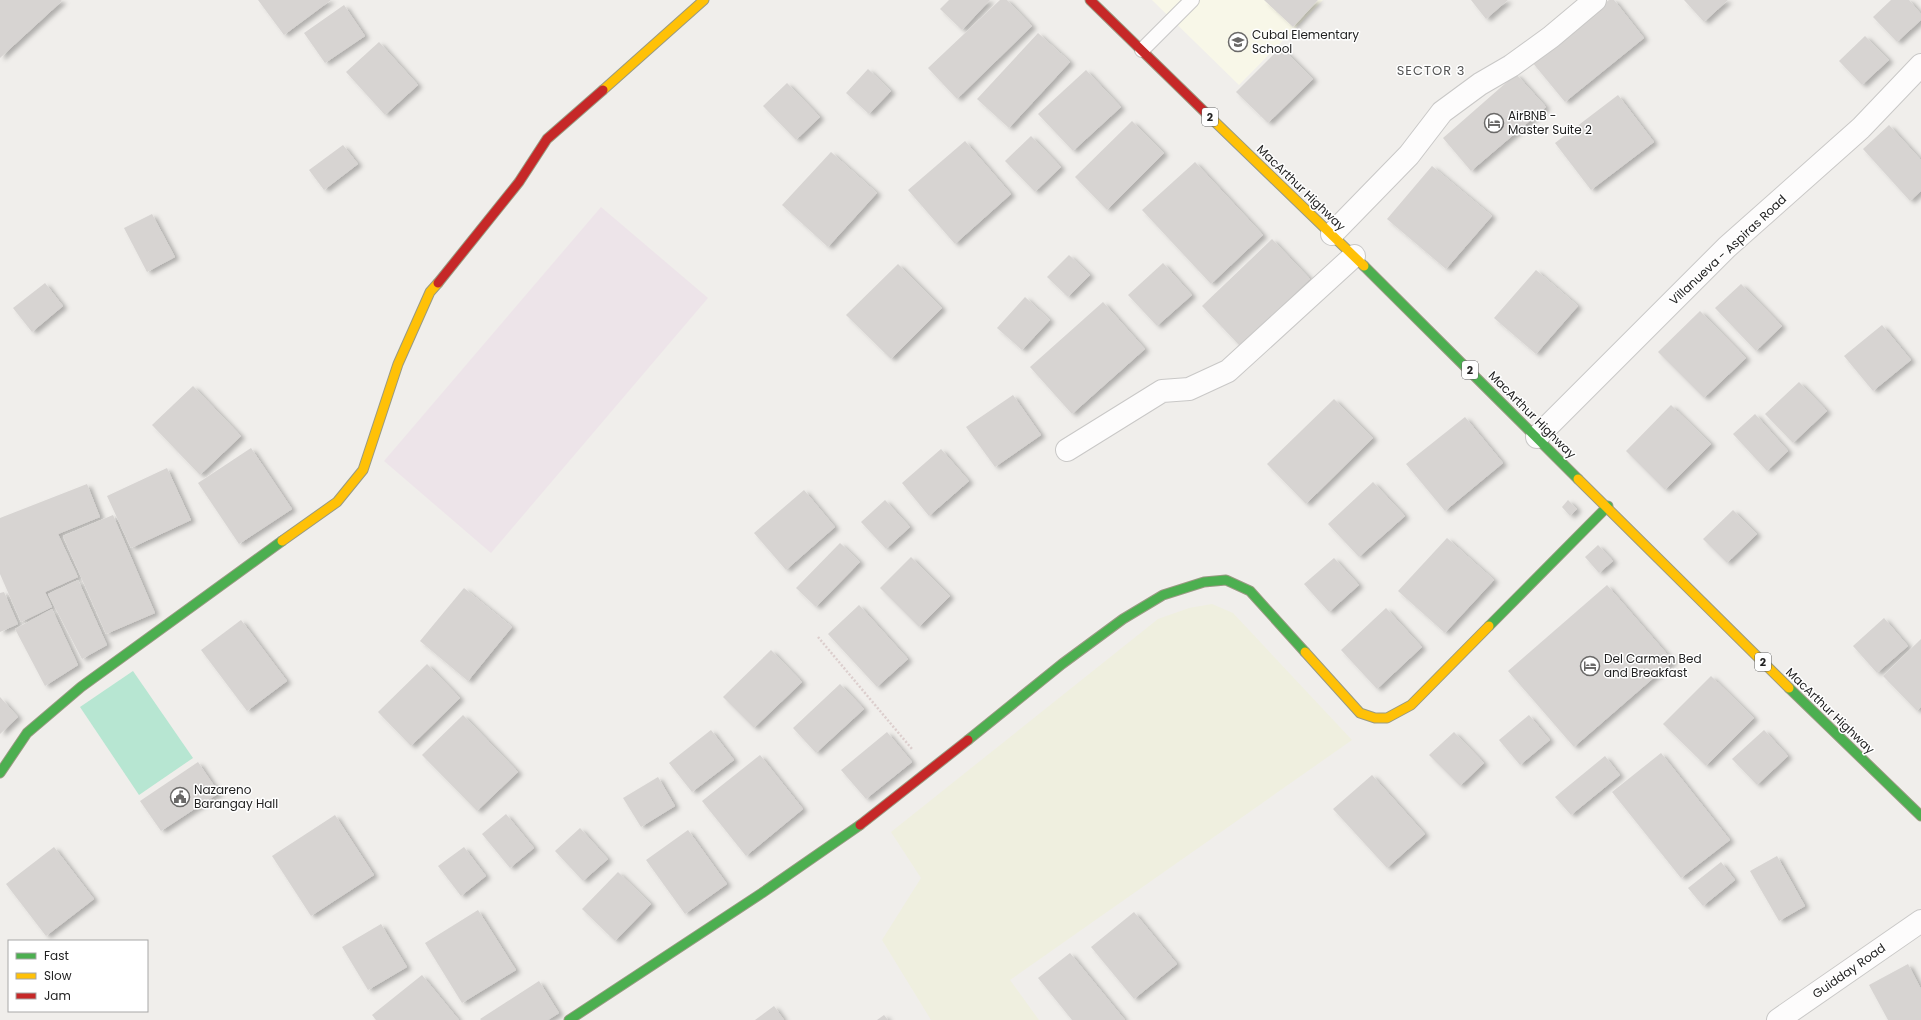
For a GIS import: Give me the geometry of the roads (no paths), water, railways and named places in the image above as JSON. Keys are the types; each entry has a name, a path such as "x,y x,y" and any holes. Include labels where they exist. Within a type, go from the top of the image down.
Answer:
{"main road":[{"path":"0,773 28,734 81,687 337,502 363,470 398,364 430,292 519,182 547,139 704,0"},
{"name":"MacArthur Highway","path":"1090,0 1281,187 1332,234 1608,506 1793,692 1921,816"},
{"path":"569,1020 762,893 875,814 1062,664 1123,619 1164,596 1204,582 1226,580 1250,591 1360,713 1377,720 1393,717 1411,705 1608,506"}],"street":[{"path":"1332,234 1409,155 1442,112 1480,84 1511,66 1551,37 1596,0"},
{"name":"Villanueva - Aspiras Road","path":"1537,437 1727,247 1861,128 1921,65"},
{"path":"1067,450 1162,390 1189,389 1228,371 1354,256"},
{"name":"Guidday Road","path":"1778,1020 1921,921"}],"lane":[{"path":"1142,50 1192,0"}],"place":[{"name":"Cubal Elementary School","path":"1238,42"},
{"name":"AirBNB - Master Suite 2","path":"1494,123"},
{"name":"Del Carmen Bed and Breakfast","path":"1590,666"},
{"name":"Nazareno Barangay Hall","path":"180,797"}],"district":[{"name":"SECTOR 3","path":"1431,70"}]}
